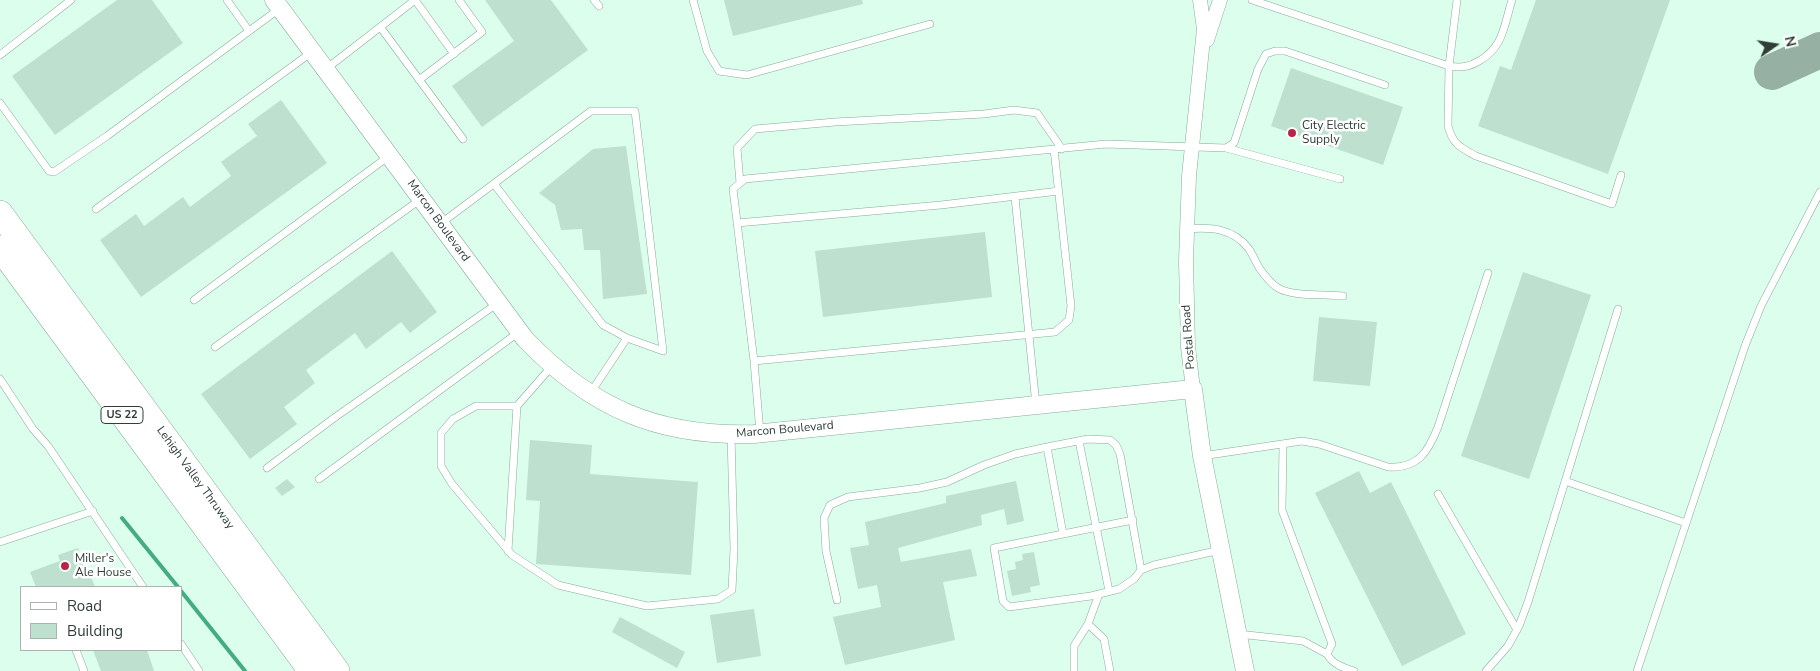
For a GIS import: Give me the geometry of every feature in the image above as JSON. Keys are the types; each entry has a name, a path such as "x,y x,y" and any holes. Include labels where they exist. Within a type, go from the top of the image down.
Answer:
{"highway":[{"name":"Lehigh Valley Thruway","path":"0,213 337,671"},
{"name":"Lehigh Valley Thruway","path":"0,248 311,671"},
{"path":"244,581 296,671"}],"street":[{"name":"Postal Road","path":"1200,0 1204,30 1186,229 1186,304 1193,389 1202,456 1245,671"},
{"path":"1202,58 1220,0"},
{"name":"Marcon Boulevard","path":"277,4 520,332 566,378 590,394 624,412 669,428 697,433 760,434 1193,389"}],"lane":[{"path":"0,55 71,0"},
{"path":"227,0 249,31"},
{"path":"326,69 415,0 454,54"},
{"path":"419,80 482,32 459,0"},
{"path":"693,0 707,51 719,71 747,74 930,24"},
{"path":"1252,0 1449,66 1461,68 1471,66 1490,55 1497,47 1512,0"},
{"path":"1457,0 1449,66 1448,126 1452,140 1476,156 1612,204 1621,175"},
{"path":"0,103 49,171 54,172 249,31 277,4"},
{"path":"381,28 463,139"},
{"path":"1226,148 1234,143 1258,69 1266,54 1275,50 1285,51 1385,85"},
{"path":"96,209 313,52"},
{"path":"740,182 737,148 755,129 836,122 984,114 1014,110 1037,113 1058,149 1059,191 1071,306 1069,320 1055,332 754,361"},
{"path":"440,224 591,111 635,111 663,350 626,338 603,325 494,184"},
{"path":"760,434 754,361 733,190 745,179 1106,144 1226,148 1340,179"},
{"path":"194,300 390,156"},
{"path":"737,223 941,205 1059,191"},
{"path":"1637,671 1745,346 1761,306 1820,192"},
{"path":"1015,197 1036,405"},
{"path":"215,347 421,198"},
{"path":"1186,229 1208,227 1223,229 1235,236 1248,248 1266,278 1278,288 1291,292 1343,296"},
{"path":"1202,456 1302,441 1319,444 1388,467 1410,465 1423,455 1438,427 1488,273"},
{"path":"267,468 499,303"},
{"path":"1486,671 1508,646 1517,630 1528,602 1618,309"},
{"path":"319,479 520,332"},
{"path":"590,394 626,338"},
{"path":"508,551 517,406 552,366"},
{"path":"0,379 33,429 48,446 142,586"},
{"path":"517,406 476,406 453,419 441,432 441,466 452,484 512,555 558,586 647,606 718,598 732,590 734,549 731,435"},
{"path":"836,600 826,551 824,518 830,505 848,497 920,488 947,482 984,465 1015,454 1088,439 1110,440 1116,445 1120,454 1141,570"},
{"path":"1079,440 1109,591"},
{"path":"1283,444 1282,510 1332,644 1327,654"},
{"path":"1047,446 1063,534"},
{"path":"1565,480 1686,523"},
{"path":"1438,494 1517,630"},
{"path":"0,542 93,512"},
{"path":"1133,520 994,548 1003,601 1009,607 1099,594 1120,589 1134,579 1141,570 1154,565 1220,550"},
{"path":"1074,671 1074,646 1088,624 1099,594"},
{"path":"1088,624 1104,639 1110,671"},
{"path":"1238,634 1303,641 1327,654 1329,658 1342,667 1354,671"},
{"path":"182,646 199,671"},
{"path":"76,651 84,671"}],"building":[{"path":"117,0 152,0 183,43 55,135 12,76"},
{"path":"485,0 551,0 588,50 482,127 452,86 514,41"},
{"path":"724,0 862,0 863,4 733,36"},
{"path":"1536,0 1670,0 1608,174 1478,126 1500,66 1511,70"},
{"path":"1291,68 1403,107 1383,165 1271,126"},
{"path":"281,100 327,163 141,297 100,240 136,214 144,226 183,197 190,207 231,176 221,162 257,136 248,124"},
{"path":"626,146 647,294 603,299 600,250 584,250 582,229 561,230 555,205 539,193 593,149"},
{"path":"985,232 992,297 823,317 815,251"},
{"path":"392,251 437,312 410,333 401,322 366,349 355,333 306,370 315,383 284,407 297,424 250,459 201,394"},
{"path":"1523,272 1591,295 1529,479 1461,456"},
{"path":"1319,317 1377,322 1370,386 1313,381"},
{"path":"530,440 592,445 590,474 698,482 691,575 536,564 540,501 526,500"},
{"path":"1359,471 1370,493 1391,482 1466,634 1402,666 1315,493"},
{"path":"287,479 295,487 282,496 275,488"},
{"path":"1016,481 1024,521 1007,525 1004,509 981,515 982,525 898,548 901,562 971,549 977,576 943,582 955,640 845,665 833,617 881,607 877,585 858,589 850,548 869,545 865,522 946,503 946,496"},
{"name":"Miller's Ale House","path":"78,548 86,572 89,571 95,586 36,586 30,572 60,561 58,555"},
{"path":"1034,552 1040,585 1030,587 1031,592 1012,596 1007,571 1016,569 1015,562 1023,560 1022,554"},
{"path":"754,609 761,656 717,663 710,615"},
{"path":"620,617 685,652 677,668 612,632"},
{"path":"93,651 147,651 154,671 101,671"}],"waterway":[{"path":"122,518 177,586"},
{"path":"182,592 245,671"}],"taxiway":[{"path":"1772,72 1820,50"}],"place":[{"name":"City Electric Supply","path":"1292,133"},
{"name":"Miller's Ale House","path":"65,566"}]}
